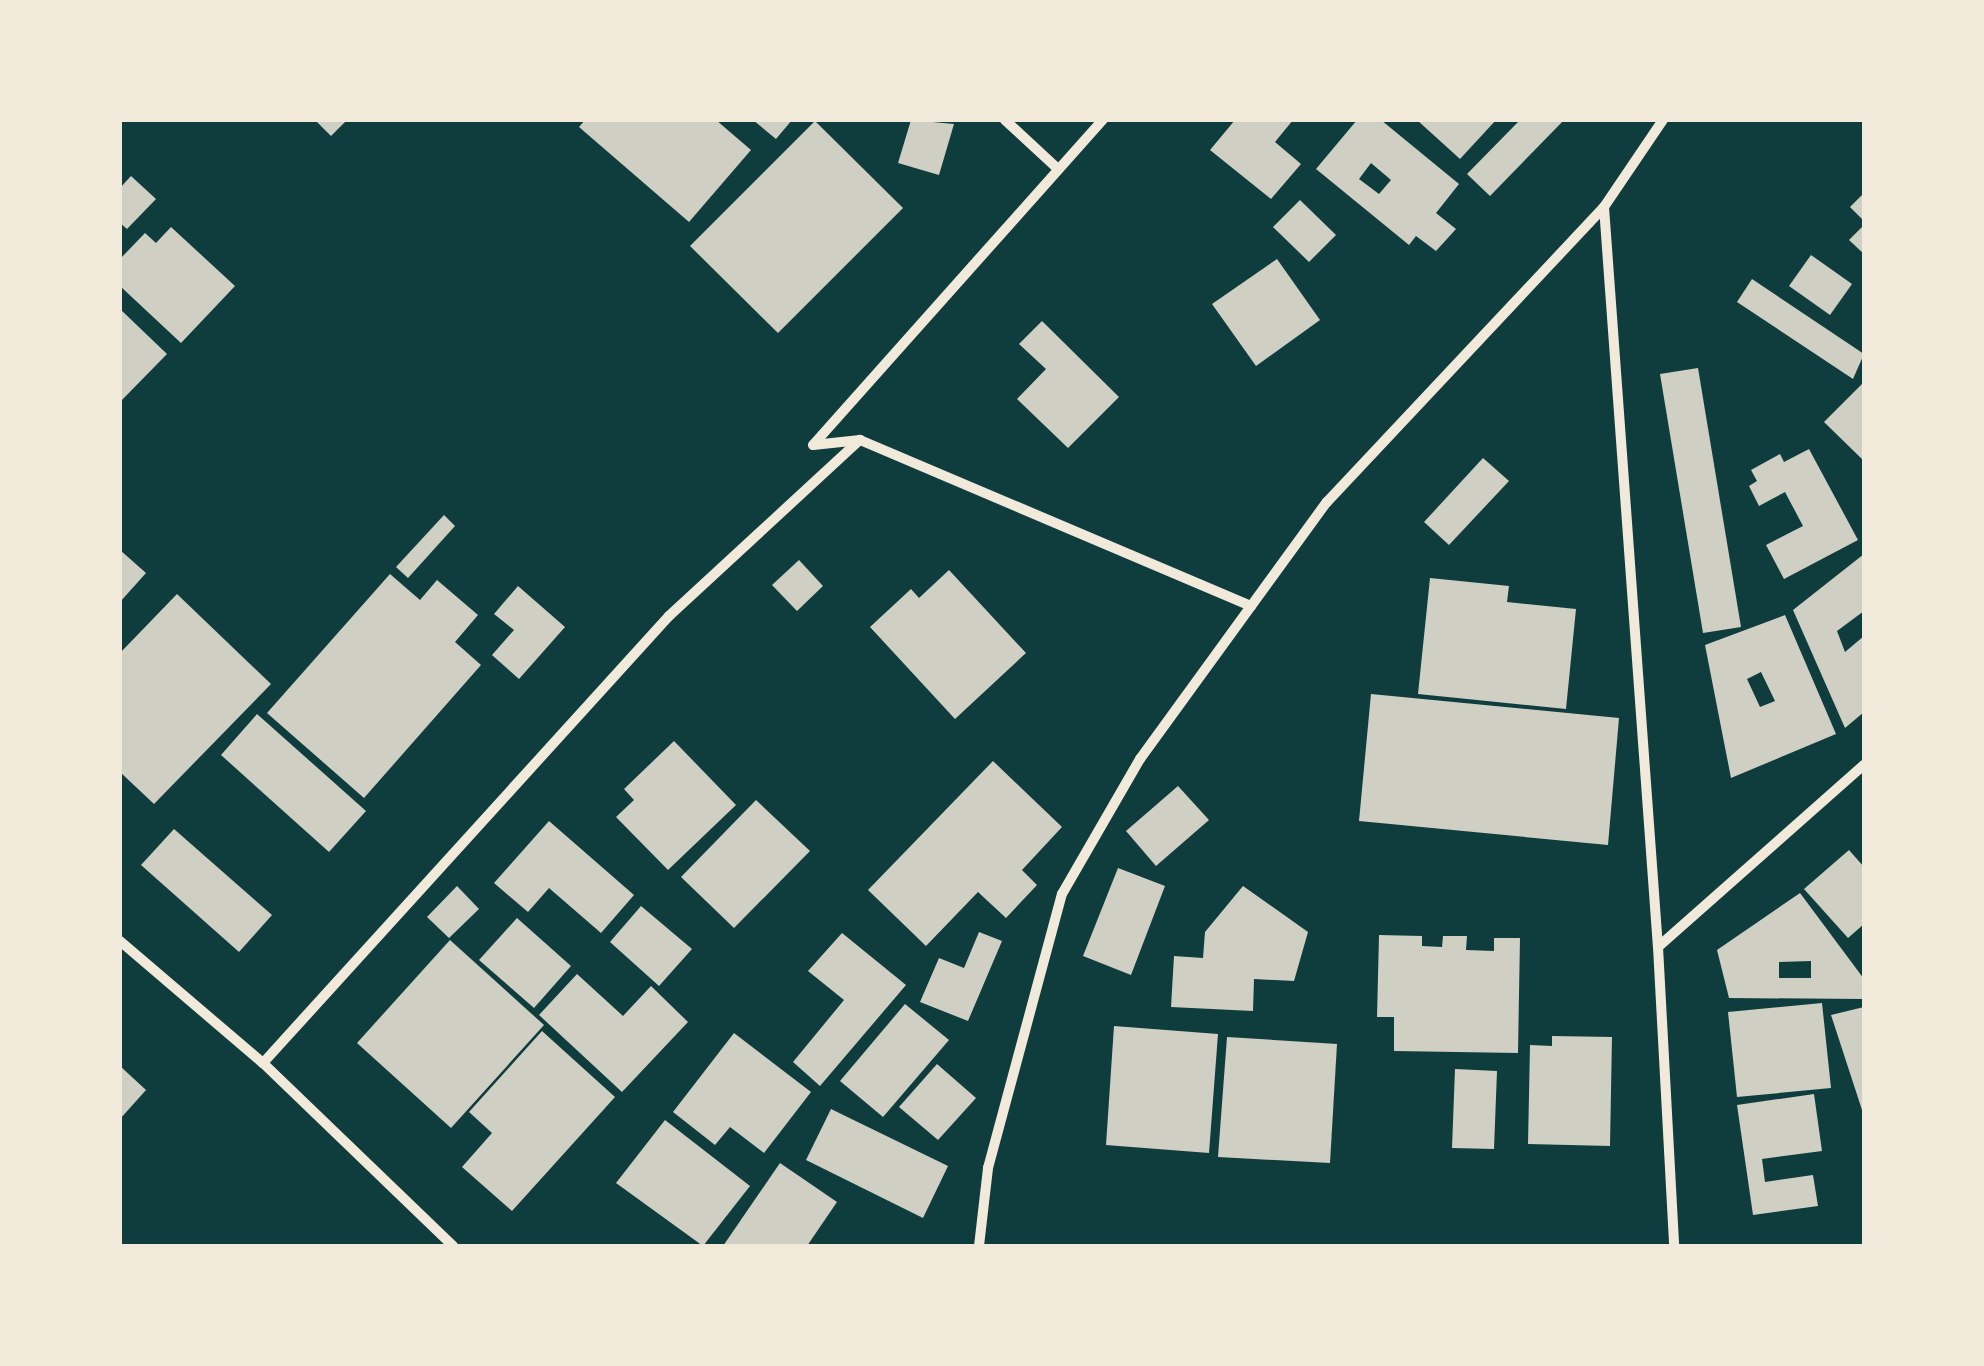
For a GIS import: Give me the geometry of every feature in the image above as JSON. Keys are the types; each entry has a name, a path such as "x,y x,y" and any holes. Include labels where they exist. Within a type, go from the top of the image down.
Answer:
{"street":[{"path":"1005,120 1058,168"},
{"path":"1103,120 813,445 860,440 1251,606"},
{"path":"979,1246 988,1168 1062,894 1140,759 1327,502 1604,207 1663,120"},
{"path":"1604,207 1658,946 1674,1246"},
{"path":"263,1064 668,616 860,440"},
{"path":"1658,946 1864,764"},
{"path":"120,941 263,1064 453,1246"}],"building":[{"path":"315,120 347,120 331,136"},
{"path":"585,120 716,120 751,150 689,222 579,127"},
{"path":"753,120 792,120 776,139"},
{"path":"911,120 954,124 939,175 898,163"},
{"path":"1235,120 1293,120 1275,142 1301,164 1271,199 1210,150"},
{"path":"1357,120 1381,120 1459,184 1436,213 1456,229 1436,251 1416,236 1409,245 1316,169","holes":["1371,163 1391,180 1379,194 1359,179"]},
{"path":"1417,120 1496,120 1460,159"},
{"path":"1520,120 1564,120 1490,196 1467,174"},
{"path":"815,121 903,208 778,333 690,246"},
{"path":"131,176 156,199 127,229 120,223 120,188"},
{"path":"1864,193 1864,221 1850,207"},
{"path":"1300,200 1336,235 1309,262 1273,227"},
{"path":"1864,225 1864,254 1849,240"},
{"path":"171,227 235,286 181,343 120,286 120,259 145,233 156,243"},
{"path":"1811,255 1852,284 1830,315 1789,286"},
{"path":"1277,259 1320,320 1256,366 1212,304"},
{"path":"1752,279 1864,354 1853,379 1737,302"},
{"path":"120,309 167,354 120,402"},
{"path":"1042,321 1119,397 1068,448 1017,399 1046,369 1019,344"},
{"path":"1698,368 1741,627 1703,633 1660,374"},
{"path":"1864,382 1864,461 1824,422"},
{"path":"1809,449 1858,540 1784,579 1766,545 1803,526 1785,492 1759,506 1749,486 1757,481 1751,470 1780,454 1784,462"},
{"path":"1483,458 1509,481 1449,545 1424,522"},
{"path":"444,515 455,526 408,578 396,567"},
{"path":"120,550 146,573 120,602"},
{"path":"1864,554 1864,611 1837,631 1845,652 1864,636 1864,712 1845,728 1793,610"},
{"path":"799,560 823,586 797,611 772,585"},
{"path":"949,570 1026,653 955,719 870,627 911,589 919,598"},
{"path":"390,574 420,600 437,580 478,615 455,642 481,665 364,798 267,713"},
{"path":"1430,578 1509,586 1507,602 1576,609 1566,709 1418,694"},
{"path":"518,586 565,627 519,679 492,655 514,630 494,614"},
{"path":"177,594 271,684 154,804 120,772 120,653"},
{"path":"1785,615 1836,734 1731,778 1705,645","holes":["1761,672 1775,701 1760,707 1747,679"]},
{"path":"1371,694 1619,718 1608,845 1359,821"},
{"path":"257,714 366,811 329,852 221,755"},
{"path":"674,741 736,805 668,870 616,817 634,800 624,789"},
{"path":"993,761 1062,827 1022,870 1037,885 1006,918 978,892 926,946 868,890"},
{"path":"1178,786 1209,820 1156,866 1126,831"},
{"path":"756,800 810,851 734,928 681,877"},
{"path":"549,821 634,895 601,933 549,888 528,912 494,883"},
{"path":"174,829 272,915 239,952 141,865"},
{"path":"1849,850 1864,867 1864,924 1848,938 1804,889"},
{"path":"1118,868 1165,886 1131,975 1083,956"},
{"path":"457,886 479,909 449,938 427,917"},
{"path":"1243,886 1308,932 1294,981 1254,979 1253,1011 1171,1007 1174,956 1203,958 1205,932"},
{"path":"1800,893 1864,979 1864,999 1729,998 1717,950","holes":["1811,961 1811,978 1779,978 1779,962"]},
{"path":"641,906 692,949 659,986 610,942"},
{"path":"517,918 571,966 534,1008 479,960"},
{"path":"979,932 1002,941 968,1021 920,1002 939,958 964,968"},
{"path":"842,933 906,985 820,1086 793,1062 844,1000 808,971"},
{"path":"1379,935 1422,936 1422,946 1442,947 1443,936 1467,936 1466,950 1494,951 1494,938 1520,938 1518,1053 1394,1051 1394,1017 1377,1017"},
{"path":"450,940 544,1025 451,1128 357,1043"},
{"path":"577,974 623,1016 651,986 688,1022 622,1092 539,1015"},
{"path":"1822,1003 1831,1088 1737,1097 1728,1012"},
{"path":"905,1004 949,1040 883,1117 840,1081"},
{"path":"1864,1007 1864,1113 1863,1113 1831,1015"},
{"path":"1114,1026 1218,1034 1209,1153 1106,1145"},
{"path":"542,1031 615,1097 512,1211 462,1167 492,1133 469,1112"},
{"path":"734,1033 811,1092 764,1153 730,1127 715,1145 673,1112"},
{"path":"1552,1036 1612,1037 1610,1146 1528,1144 1530,1045 1552,1046"},
{"path":"1227,1037 1337,1044 1330,1163 1218,1157"},
{"path":"937,1064 976,1098 938,1140 899,1107"},
{"path":"120,1066 146,1090 120,1119"},
{"path":"1455,1069 1497,1071 1494,1149 1452,1148"},
{"path":"1814,1094 1822,1151 1762,1159 1765,1182 1813,1175 1818,1206 1753,1215 1737,1105"},
{"path":"831,1109 948,1166 923,1218 806,1160"},
{"path":"665,1120 750,1186 703,1246 616,1183"},
{"path":"780,1163 837,1202 807,1246 723,1246"}]}
